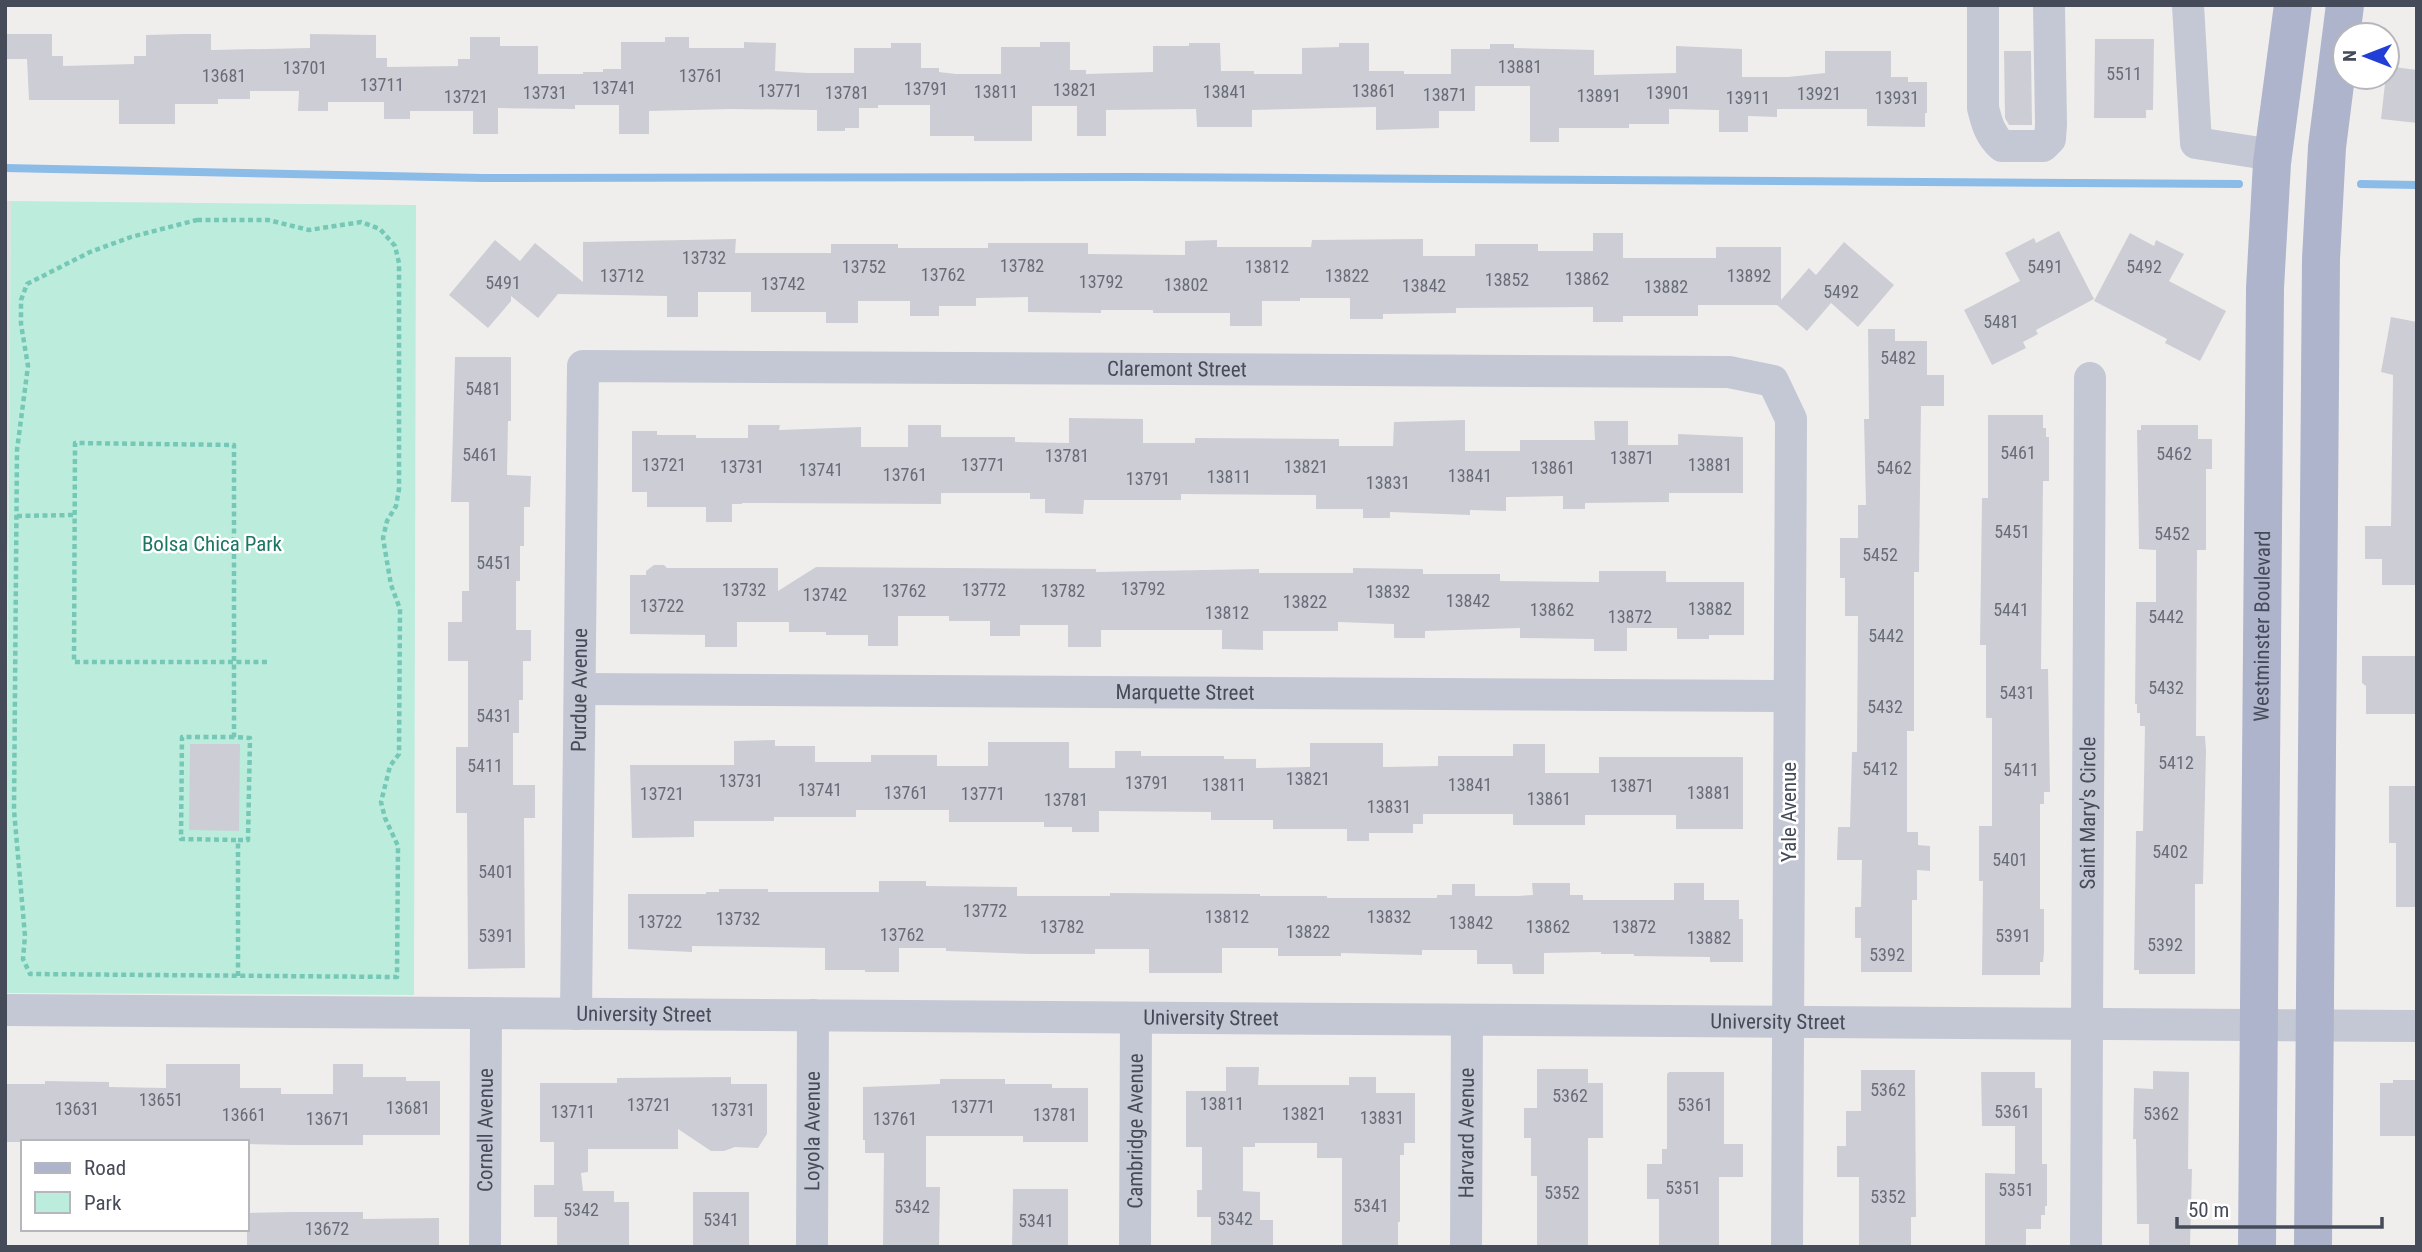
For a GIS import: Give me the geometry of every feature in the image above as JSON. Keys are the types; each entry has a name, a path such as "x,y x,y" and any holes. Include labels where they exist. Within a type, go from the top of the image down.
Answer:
{"main road":[{"name":"Westminster Boulevard","path":"2257,1247 2265,288 2273,155 2293,5"},
{"path":"2313,1247 2321,259 2327,147 2345,5"}],"street":[{"path":"1983,5 1983,108 1992,136 2002,146 2043,146 2050,139 2051,124 2049,5"},
{"path":"2188,5 2196,142 2273,155"},
{"name":"Claremont Street","path":"583,366 1728,372 1773,381"},
{"name":"Purdue Avenue","path":"576,1014 583,366"},
{"name":"Saint Mary's Circle","path":"2086,1247 2090,379"},
{"name":"Yale Avenue","path":"1773,381 1791,419 1787,1247"},
{"name":"Marquette Street","path":"581,689 1789,696"},
{"name":"University Street","path":"5,1010 2417,1026"},
{"name":"Cornell Avenue","path":"485,1247 486,1013"},
{"name":"Loyola Avenue","path":"812,1247 813,1015"},
{"name":"Cambridge Avenue","path":"1135,1247 1136,1018"},
{"name":"Harvard Avenue","path":"1466,1247 1467,1020"}],"path":[{"path":"197,220 268,220 309,230 361,222 380,229 395,247 399,263 399,489 396,506 387,522 383,538 391,584 400,609 399,754 390,766 381,802 398,846 397,977 238,976 30,974 23,959 25,936 14,810 18,450 28,366 21,324 21,300 27,284 90,252 131,237 197,220"},
{"path":"234,737 233,661 234,445 75,443 74,662 233,661 269,663"},
{"path":"18,516 75,515"},
{"path":"182,737 250,738 248,840 237,840 181,839 182,737"},
{"path":"237,840 238,976"}],"shaded area":[{"path":"5,201 11,201 5,882"}],"green space":[{"name":"Bolsa Chica Park","path":"11,201 416,205 414,995 5,993"}],"building":[{"path":"5,34 52,34 52,56 63,56 63,66 134,64 134,56 146,56 146,35 211,34 211,50 310,48 310,34 376,35 376,58 387,58 387,67 458,66 458,59 470,59 470,37 500,37 500,46 538,46 538,74 583,74 603,72 603,69 621,69 621,42 665,42 665,37 689,37 689,48 744,48 744,42 776,43 775,71 808,73 854,73 854,48 891,48 891,43 921,43 921,68 939,68 939,72 956,74 1001,74 1001,47 1040,47 1040,42 1070,42 1070,70 1086,70 1086,74 1153,72 1153,46 1189,46 1189,43 1220,43 1221,71 1254,71 1254,74 1302,74 1302,48 1339,47 1339,43 1369,43 1369,71 1404,71 1404,74 1451,74 1451,49 1490,49 1490,44 1514,44 1514,48 1594,50 1594,75 1676,73 1676,46 1742,49 1742,77 1788,77 1825,73 1825,51 1891,51 1891,77 1908,77 1908,82 1927,82 1927,113 1925,127 1867,126 1867,109 1777,109 1777,117 1748,116 1748,132 1719,132 1719,110 1669,109 1669,124 1629,124 1629,128 1559,128 1559,142 1530,142 1530,86 1475,86 1475,111 1439,111 1439,128 1376,130 1376,107 1252,110 1252,127 1197,127 1196,109 1106,110 1106,136 1077,136 1077,106 1032,106 1032,141 974,141 974,136 930,136 930,105 878,105 878,108 859,108 859,128 845,128 845,131 817,131 817,110 649,111 649,134 619,134 619,105 575,105 575,109 498,108 498,134 473,134 473,111 410,111 410,119 384,119 384,102 328,102 328,111 298,111 299,91 250,91 250,99 218,99 218,104 175,104 175,124 119,124 119,100 29,100 27,59 5,59"},
{"path":"2095,39 2154,39 2153,110 2146,110 2146,118 2094,118"},
{"path":"2004,51 2031,51 2032,125 2009,125 2005,118"},
{"path":"2401,68 2417,70 2417,123 2381,119 2384,91 2401,91"},
{"path":"2059,231 2094,299 2036,330 2038,334 2023,342 2026,348 1992,365 1964,310 2020,281 2005,253 2034,238 2036,243"},
{"path":"1593,233 1623,233 1623,258 1716,258 1716,247 1781,247 1781,300 1809,268 1816,275 1844,242 1894,285 1858,327 1831,303 1807,331 1777,305 1698,305 1698,316 1623,316 1623,322 1593,322 1593,307 1456,308 1456,313 1383,314 1383,319 1350,319 1350,298 1262,301 1262,326 1230,326 1230,313 1153,313 1153,310 1101,310 1101,313 1028,312 1028,297 976,298 976,306 939,306 939,316 910,316 910,301 858,301 858,323 826,323 826,312 751,312 751,292 698,292 698,317 667,317 667,296 558,294 538,318 511,296 511,301 488,328 449,295 495,240 520,261 535,243 583,282 583,242 736,239 735,253 831,253 831,244 898,244 898,248 988,248 988,243 1088,243 1088,254 1185,255 1185,241 1217,240 1217,247 1311,247 1312,240 1423,239 1423,256 1475,256 1475,244 1538,244 1538,251 1593,251"},
{"path":"2130,233 2154,246 2156,240 2184,254 2169,281 2226,311 2200,361 2165,343 2167,339 2094,301"},
{"path":"2391,317 2417,322 2417,585 2382,585 2382,559 2365,559 2365,526 2391,526 2393,375 2381,372"},
{"path":"1868,329 1895,329 1895,341 1927,341 1927,375 1944,375 1944,406 1921,406 1919,572 1914,572 1914,731 1907,731 1907,832 1918,832 1918,845 1930,846 1930,871 1917,870 1917,900 1912,900 1912,972 1861,972 1861,938 1855,938 1855,907 1861,907 1862,860 1837,860 1838,827 1850,827 1852,752 1857,752 1858,616 1845,616 1845,578 1840,578 1840,538 1858,538 1858,505 1866,505 1864,419 1869,419"},
{"path":"455,357 511,357 511,421 508,421 507,475 531,476 530,507 524,507 524,546 520,546 520,581 516,581 516,630 531,630 531,661 523,661 523,700 519,700 519,733 513,733 513,785 535,785 535,818 524,818 525,968 468,969 467,813 456,813 456,747 468,747 468,661 448,661 448,622 462,622 462,591 469,591 469,502 451,502"},
{"path":"1988,415 2043,415 2043,428 2046,428 2046,437 2049,437 2049,481 2043,481 2041,669 2048,669 2050,792 2044,792 2044,804 2040,804 2040,909 2044,909 2044,952 2043,962 2040,962 2040,975 1982,975 1983,881 1979,881 1979,826 1992,826 1992,718 1986,718 1986,645 1980,645 1982,498 1988,498"},
{"path":"1069,418 1143,419 1143,443 1195,443 1195,438 1339,439 1339,446 1393,446 1394,422 1465,420 1465,451 1520,451 1520,440 1595,440 1594,421 1628,421 1628,445 1678,445 1678,434 1743,437 1743,493 1669,493 1669,502 1585,503 1585,509 1563,509 1563,496 1506,497 1506,511 1470,510 1470,515 1390,512 1390,518 1363,518 1363,509 1316,509 1316,495 1181,494 1181,500 1084,500 1083,514 1045,513 1045,499 1030,499 1030,493 941,493 941,504 732,504 732,522 706,522 706,507 647,507 647,492 632,492 632,431 657,431 657,435 696,435 696,438 748,438 748,425 780,425 779,430 861,427 861,447 908,447 908,425 941,425 941,437 1015,437 1015,442 1069,443"},
{"path":"2141,425 2198,425 2198,439 2212,439 2212,469 2206,469 2206,550 2197,550 2196,736 2205,736 2206,751 2203,884 2195,884 2195,974 2139,974 2139,970 2134,970 2136,831 2143,831 2145,726 2140,726 2140,713 2137,713 2135,704 2136,602 2156,602 2156,550 2139,549 2137,430 2141,430"},
{"path":"654,565 664,565 667,568 778,568 778,591 816,567 1096,569 1096,572 1259,569 1259,573 1353,573 1353,568 1423,569 1423,574 1500,574 1500,581 1599,582 1599,571 1666,571 1666,582 1744,582 1744,635 1677,639 1677,628 1627,628 1627,651 1594,651 1594,639 1520,638 1520,628 1425,631 1425,638 1394,638 1394,624 1338,622 1338,631 1263,631 1263,650 1222,649 1222,630 1101,630 1101,647 1068,647 1068,625 1020,625 1020,636 990,636 990,621 949,621 949,616 898,616 898,646 868,646 868,635 789,632 789,622 737,622 737,647 705,647 705,635 630,634 630,575 646,575 646,571"},
{"path":"2362,656 2417,656 2417,714 2366,714"},
{"path":"775,740 775,746 815,746 815,762 871,762 871,755 937,755 937,766 988,766 988,742 1069,742 1069,768 1115,768 1115,751 1141,751 1141,756 1224,756 1224,759 1256,759 1256,768 1310,767 1310,743 1383,743 1383,767 1438,766 1438,756 1513,756 1513,744 1545,744 1545,773 1599,773 1599,757 1743,757 1743,829 1676,829 1676,815 1585,815 1585,825 1513,825 1513,814 1423,814 1423,824 1413,824 1413,833 1369,833 1369,841 1347,841 1347,829 1273,829 1273,820 1211,820 1211,812 1099,811 1099,832 1072,832 1072,827 1044,827 1044,822 949,822 949,810 856,810 856,817 694,821 694,837 632,838 630,765 734,765 734,741"},
{"path":"190,744 240,744 239,831 189,830"},
{"path":"2389,786 2417,786 2417,907 2396,907 2396,843 2389,843"},
{"path":"879,881 926,881 926,886 1017,887 1017,896 1110,896 1110,893 1260,894 1327,898 1437,898 1437,895 1452,895 1452,884 1475,884 1475,896 1517,896 1533,895 1532,883 1570,883 1570,895 1583,895 1583,900 1674,900 1674,883 1704,883 1704,900 1739,900 1739,919 1743,919 1743,962 1710,962 1710,957 1634,956 1601,952 1544,953 1544,974 1513,974 1512,964 1477,964 1477,950 1422,950 1422,955 1341,953 1341,956 1278,956 1278,948 1222,948 1222,973 1149,973 1149,949 1095,949 1095,954 1030,954 946,951 946,948 899,948 899,972 865,972 825,970 825,948 692,946 692,952 628,949 628,894 706,894 719,892 719,889 879,892"},
{"path":"166,1064 240,1064 240,1088 281,1088 281,1094 333,1094 333,1064 363,1064 363,1077 406,1077 406,1081 440,1081 440,1135 363,1135 363,1145 248,1144 248,1140 5,1142 5,1084 45,1084 45,1081 109,1082 109,1087 166,1088"},
{"path":"1226,1067 1259,1067 1258,1085 1349,1085 1349,1077 1376,1077 1376,1093 1415,1093 1415,1143 1404,1143 1404,1155 1400,1155 1398,1247 1342,1247 1342,1158 1317,1158 1317,1143 1255,1143 1255,1147 1243,1147 1243,1191 1260,1192 1260,1220 1273,1220 1273,1247 1211,1247 1211,1217 1197,1217 1197,1190 1202,1190 1202,1147 1186,1147 1186,1091 1226,1091"},
{"path":"1537,1069 1588,1069 1588,1083 1603,1083 1603,1138 1588,1138 1588,1247 1537,1247 1537,1176 1531,1176 1531,1138 1524,1138 1524,1108 1537,1108"},
{"path":"1861,1070 1915,1070 1916,1217 1911,1217 1911,1247 1859,1247 1859,1177 1837,1177 1837,1146 1846,1146 1846,1111 1861,1111"},
{"path":"2153,1071 2189,1072 2188,1169 2192,1169 2190,1247 2149,1247 2149,1224 2137,1224 2136,1139 2133,1139 2134,1088 2153,1089"},
{"path":"1669,1072 1724,1072 1724,1144 1743,1144 1743,1177 1719,1177 1719,1247 1659,1247 1659,1199 1647,1199 1647,1164 1662,1164 1662,1149 1667,1149"},
{"path":"1981,1072 2035,1072 2035,1088 2042,1088 2042,1164 2047,1164 2047,1206 2045,1215 2041,1215 2041,1229 2026,1229 2026,1247 1985,1247 1985,1173 2015,1174 2015,1126 1982,1126"},
{"path":"731,1077 731,1084 767,1084 767,1134 758,1148 735,1147 724,1151 711,1151 678,1129 678,1149 588,1149 588,1172 581,1173 583,1191 614,1191 614,1202 629,1202 629,1247 557,1247 557,1217 534,1217 534,1185 554,1185 554,1142 540,1142 540,1083 617,1083 617,1078"},
{"path":"940,1079 1005,1079 1005,1084 1052,1084 1052,1088 1088,1088 1088,1142 1023,1142 1023,1136 926,1136 926,1187 940,1187 939,1247 883,1247 884,1153 865,1153 863,1087 940,1084"},
{"path":"2393,1080 2417,1080 2417,1136 2380,1136 2380,1083 2393,1083"},
{"path":"1013,1189 1068,1189 1068,1247 1012,1247"},
{"path":"693,1192 749,1192 749,1247 693,1247"},
{"path":"363,1212 363,1219 439,1218 439,1247 247,1247 248,1213"}],"waterway":[{"path":"5,168 483,178 1137,177 2239,184"},
{"path":"2361,184 2417,185"}]}
